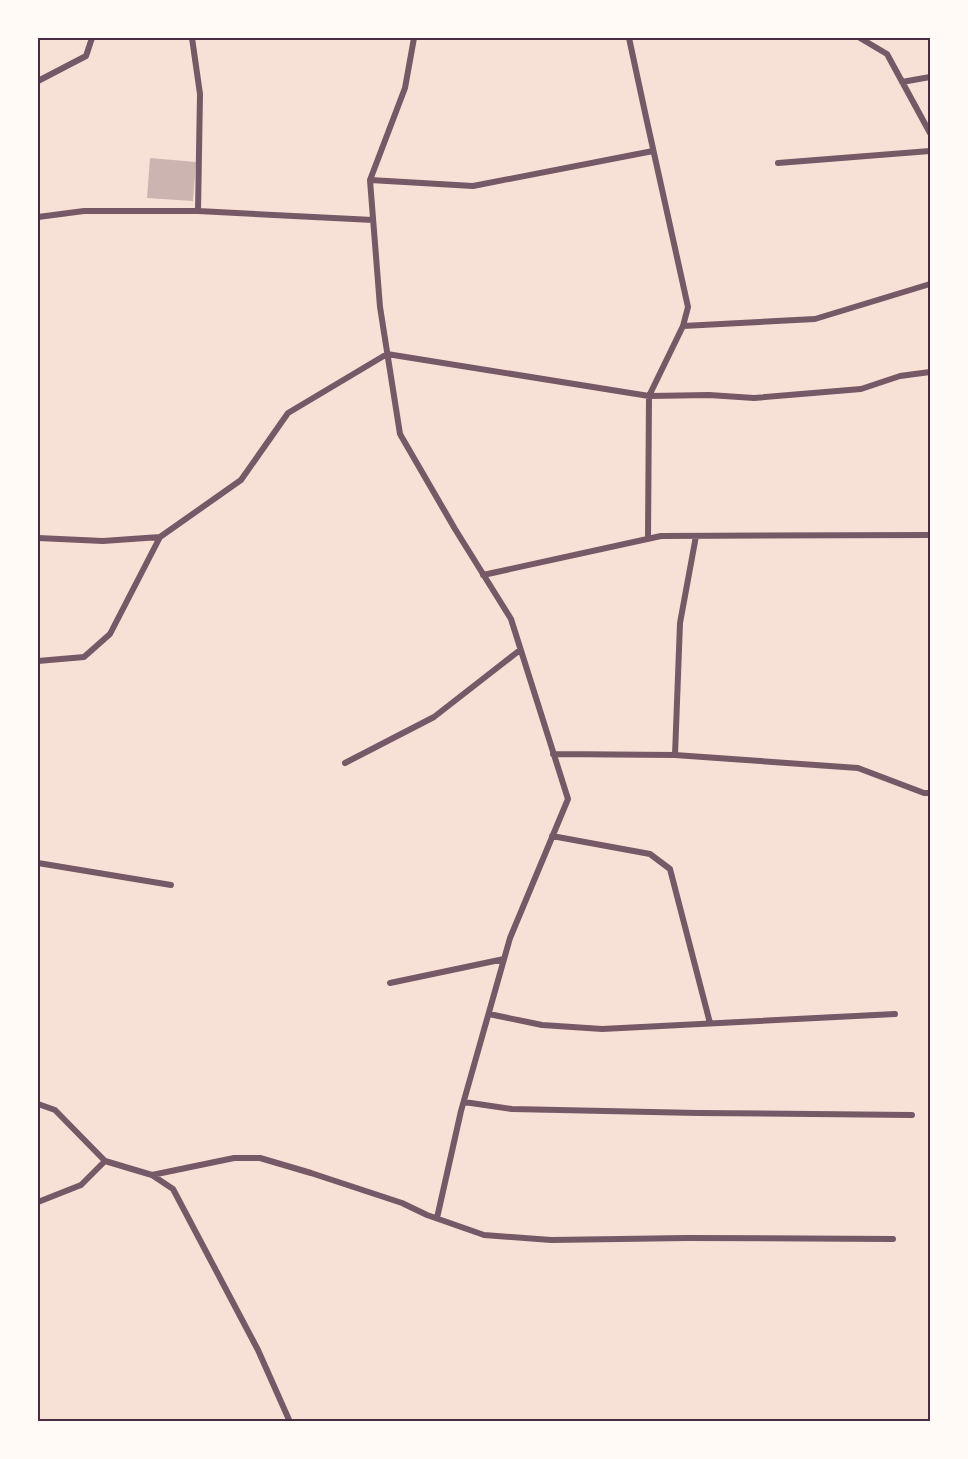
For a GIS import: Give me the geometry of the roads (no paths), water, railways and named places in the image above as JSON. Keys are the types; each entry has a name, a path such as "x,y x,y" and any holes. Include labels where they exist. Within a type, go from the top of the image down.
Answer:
{"street":[{"path":"38,81 86,56 92,38"},
{"path":"192,38 200,93 198,211"},
{"path":"414,38 405,88 370,180 380,307 400,434 455,529 511,618 568,799 510,938 464,1102 437,1218"},
{"path":"629,38 688,307 683,326 648,396 648,539"},
{"path":"860,38 867,40 887,54 930,133"},
{"path":"902,82 930,77"},
{"path":"370,180 473,186 653,151"},
{"path":"778,163 930,151"},
{"path":"38,217 84,211 198,211 373,220"},
{"path":"683,326 815,319 930,284"},
{"path":"38,661 84,657 110,634 160,537 241,480 288,413 387,354 648,396 709,395 754,398 861,389 900,376 930,372"},
{"path":"483,575 661,536 930,536"},
{"path":"675,755 680,623 696,536"},
{"path":"38,538 103,541 160,537"},
{"path":"345,764 434,717 520,650"},
{"path":"553,754 675,755 858,768 924,793 930,793"},
{"path":"552,836 650,854 670,869 710,1023"},
{"path":"38,862 171,885"},
{"path":"390,984 504,959"},
{"path":"489,1014 542,1025 602,1029 895,1014"},
{"path":"464,1102 512,1109 912,1115"},
{"path":"38,1104 55,1110 105,1161 152,1175 173,1189 258,1350 290,1422"},
{"path":"152,1175 234,1158 260,1158 402,1203 484,1235 551,1240 893,1239"},
{"path":"38,1202 81,1185 105,1161"}]}
